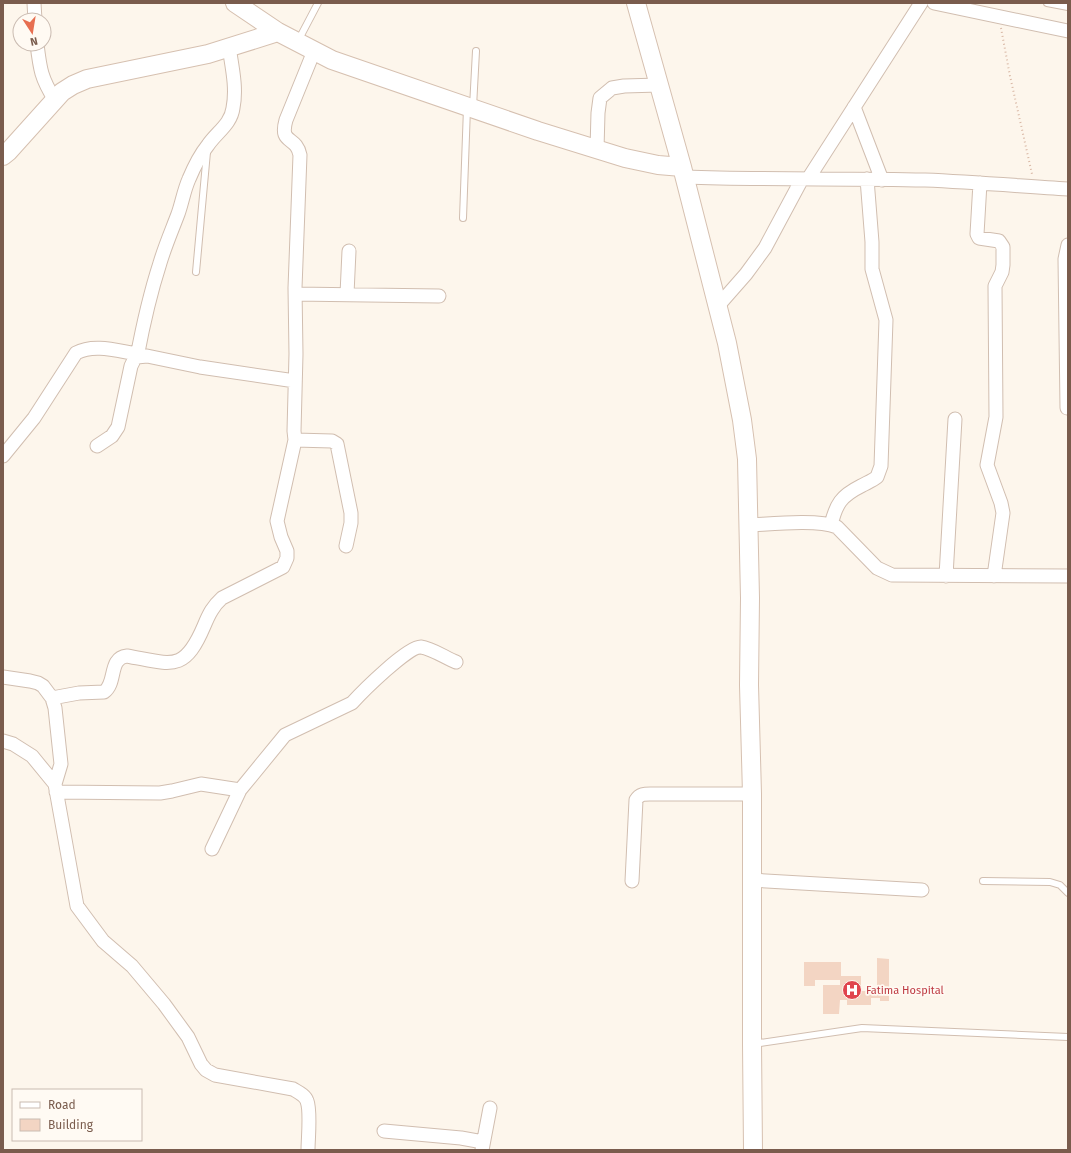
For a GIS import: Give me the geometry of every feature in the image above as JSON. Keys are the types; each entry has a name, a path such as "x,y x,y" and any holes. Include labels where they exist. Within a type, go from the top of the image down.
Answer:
{"main road":[{"path":"636,3 684,172 727,343 742,420 746,459 750,598 749,685 752,794 751,880 753,1150"},
{"path":"244,6 278,32 332,60 597,149 684,172"},
{"path":"3,156 62,92 73,85 87,79 208,54 278,32"}],"street":[{"path":"717,307 746,274 765,248 805,179 854,107 921,3"},
{"path":"934,3 962,6 999,17 1068,30"},
{"path":"97,446 112,436 118,427 131,366 137,356 142,329 160,261 189,180 207,146 230,119 233,107 234,81 229,47"},
{"path":"52,698 79,693 104,692 109,687 116,663 123,657 127,656 162,663 181,660 194,646 214,604 222,598 283,567 287,558 287,551 281,537 277,521 295,440 295,294 300,155 299,148 295,143 286,138 284,129 286,120 314,51"},
{"path":"39,52 41,72 44,81 55,100"},
{"path":"597,149 600,98 612,88 624,86 659,85"},
{"path":"854,107 882,180"},
{"path":"684,172 729,179 867,179 980,183 1068,189"},
{"path":"831,525 836,508 841,500 849,493 877,476 881,466 886,320 872,269 872,242 867,179"},
{"path":"980,183 978,237 998,241 1003,247 1002,272 995,286 996,417 987,465 989,474 1001,503 1003,513 994,576"},
{"path":"1067,408 1065,259 1068,245"},
{"path":"347,294 349,251"},
{"path":"295,294 439,296"},
{"path":"3,456 34,418 76,353 82,350 96,348 137,356 147,356 200,367 295,381"},
{"path":"946,576 955,419"},
{"path":"295,440 332,441 337,444 351,513 351,523 346,546"},
{"path":"748,524 819,523 837,527 877,568 884,573 892,575 1068,576"},
{"path":"212,849 240,790 285,735 352,703 360,693 405,654 417,648 423,648 456,662"},
{"path":"3,677 38,683 43,686 52,698 55,708 61,764 56,788 77,906 103,941 132,966 164,1004 188,1037 201,1064 206,1070 215,1075 293,1089 301,1094 307,1101 308,1150"},
{"path":"3,741 13,744 32,756 56,788"},
{"path":"56,788 160,793 201,784 240,790"},
{"path":"632,881 636,800 638,796 643,794 752,794"},
{"path":"751,880 922,890"},
{"path":"384,1131 461,1138 482,1146 490,1108"}],"lane":[{"path":"297,42 318,3"},
{"path":"1047,3 1068,7"},
{"path":"463,218 466,121 470,107 476,51"},
{"path":"196,272 207,146"},
{"path":"983,881 1050,882 1060,885 1068,893"},
{"path":"752,1044 862,1028 1068,1037"}],"path":[{"path":"999,17 1010,76 1035,187"}],"building":[{"path":"877,958 889,959 889,1001 880,1001 880,998 871,998 871,1005 847,1005 847,1000 840,1000 839,1014 823,1014 823,985 840,985 840,980 815,980 815,986 804,986 804,962 841,962 841,976 861,976 861,991 877,991"}],"place":[{"name":"Fatima Hospital","path":"852,990"}]}
